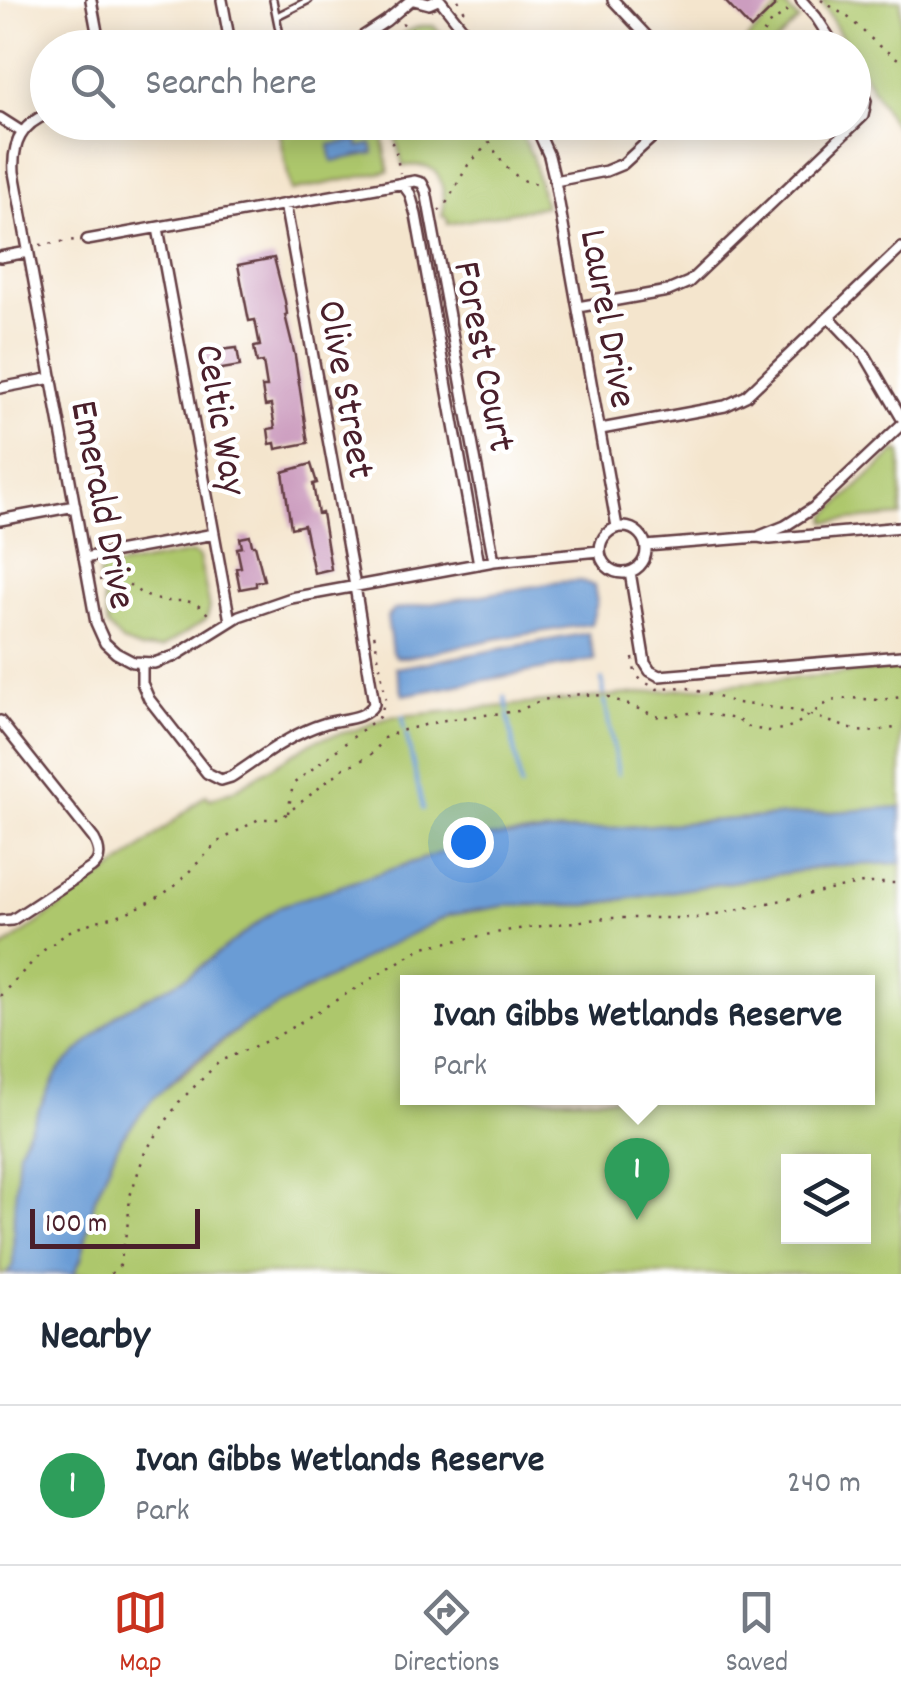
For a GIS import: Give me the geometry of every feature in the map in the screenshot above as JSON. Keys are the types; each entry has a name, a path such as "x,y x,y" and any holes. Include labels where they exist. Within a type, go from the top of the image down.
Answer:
{"street":[{"path":"91,0 97,30"},
{"path":"222,0 228,30"},
{"path":"371,30 413,0 429,4 439,0 463,30"},
{"path":"613,0 641,30"},
{"path":"797,2 816,17 824,30"},
{"path":"0,118 22,132 30,124"},
{"name":"Emerald Drive","path":"22,132 14,151 14,172 28,252 96,623 116,653 142,664 160,662 230,621 272,603 494,561 600,550"},
{"name":"Laurel Drive","path":"542,140 555,180 617,527"},
{"path":"555,180 614,169 649,140"},
{"path":"578,307 668,291 689,282 838,140"},
{"path":"87,240 401,178"},
{"name":"Forest Court","path":"401,178 422,183 426,190 494,561"},
{"name":"Forest Court","path":"401,178 416,215 479,564"},
{"name":"Olive Street","path":"142,664 142,684 151,702 207,773 216,779 226,779 298,734 360,716 372,708 374,691 284,204"},
{"name":"Celtic Way","path":"158,228 230,621"},
{"path":"601,429 736,402 754,390 901,248"},
{"path":"0,257 28,252"},
{"path":"829,317 865,354 901,417"},
{"path":"0,388 52,378"},
{"path":"758,538 813,508 901,425"},
{"path":"0,520 75,506"},
{"path":"617,527 632,528 644,539 643,562 630,572 612,570 600,550 607,533 617,527"},
{"path":"646,546 901,528"},
{"path":"84,558 214,534"},
{"path":"630,572 643,656 646,667 655,674 901,656"},
{"path":"0,721 94,839 100,854 91,868 12,920 0,921"}],"lane":[{"path":"273,0 279,30"},
{"path":"277,16 309,0"}],"path":[{"path":"458,0 465,12 462,14"},
{"path":"821,0 862,30"},
{"path":"765,30 797,2"},
{"path":"394,14 414,30"},
{"path":"444,30 449,26"},
{"path":"871,39 900,58"},
{"path":"391,140 401,178"},
{"path":"488,140 496,157 510,170 528,181 544,184"},
{"path":"431,220 447,202 468,165 489,143"},
{"path":"40,245 87,240"},
{"path":"97,580 119,578 146,596 190,601 214,620"},
{"path":"643,656 632,658 635,672 646,684 658,689 688,688 737,703 809,714 858,731 901,727"},
{"path":"0,996 44,950 70,931 152,901 175,886 218,842 259,819 280,819 344,768 375,751 384,738 400,731 446,720 518,711 542,700 581,694 606,696 659,717 698,712 736,719 751,728 783,730 830,701 901,697"},
{"path":"112,1274 120,1265 130,1196 145,1152 179,1102 220,1061 276,1037 423,947 605,918 697,918 863,883 901,884"}],"green space":[{"path":"820,0 901,0 901,133 871,86 871,30 838,30"},
{"path":"783,4 799,20 789,30 756,30"},
{"path":"434,26 438,30 410,30"},
{"path":"281,140 383,140 389,171 291,191"},
{"path":"396,140 524,140 545,206 448,224 442,216 444,197 435,172 427,167 403,166"},
{"path":"896,451 901,452 901,516 826,522 827,515"},
{"path":"192,553 199,557 210,608 206,620 161,648 141,649 122,642 108,627 99,574 104,569"},
{"path":"901,668 901,807 489,837 280,906 190,975 117,1014 14,1212 13,1266 7,1274 0,1274 0,950 127,859 206,795 210,799 234,790 316,740 390,717"},
{"path":"901,862 901,1274 74,1274 95,1198 120,1140 154,1097 242,1026 383,948 449,915 510,905 588,905 825,867"}],"water":[{"path":"357,140 359,147 372,144 374,153 332,161 329,145"},
{"path":"582,581 594,586 597,603 591,624 408,657 397,657 392,652 387,617 394,610"},
{"path":"588,633 595,660 403,695 396,668"},
{"path":"901,807 901,863 830,866 588,905 510,905 449,915 383,948 242,1026 154,1097 120,1140 95,1198 74,1274 7,1274 13,1266 19,1149 58,1071 117,1014 190,975 280,906 489,837"}],"building":[{"path":"724,0 770,0 775,6 751,29"},
{"path":"274,258 285,301 308,443 276,449 275,443 270,444 268,429 275,428 271,405 265,406 263,362 257,363 254,347 260,346 255,320 249,321 238,265"},
{"path":"237,348 240,366 204,372 202,352"},
{"path":"311,464 331,569 314,573 304,525 291,528 283,472"},
{"path":"250,536 264,580 240,589 237,548 242,547 240,538"}],"waterway":[{"path":"602,680 604,693"},
{"path":"505,697 508,710"},
{"path":"605,701 618,774"},
{"path":"508,715 521,787"},
{"path":"403,716 404,728"},
{"path":"406,733 423,809"}],"place":[{"name":"Ivan Gibbs Wetlands Reserve","path":"637,1220"}]}
